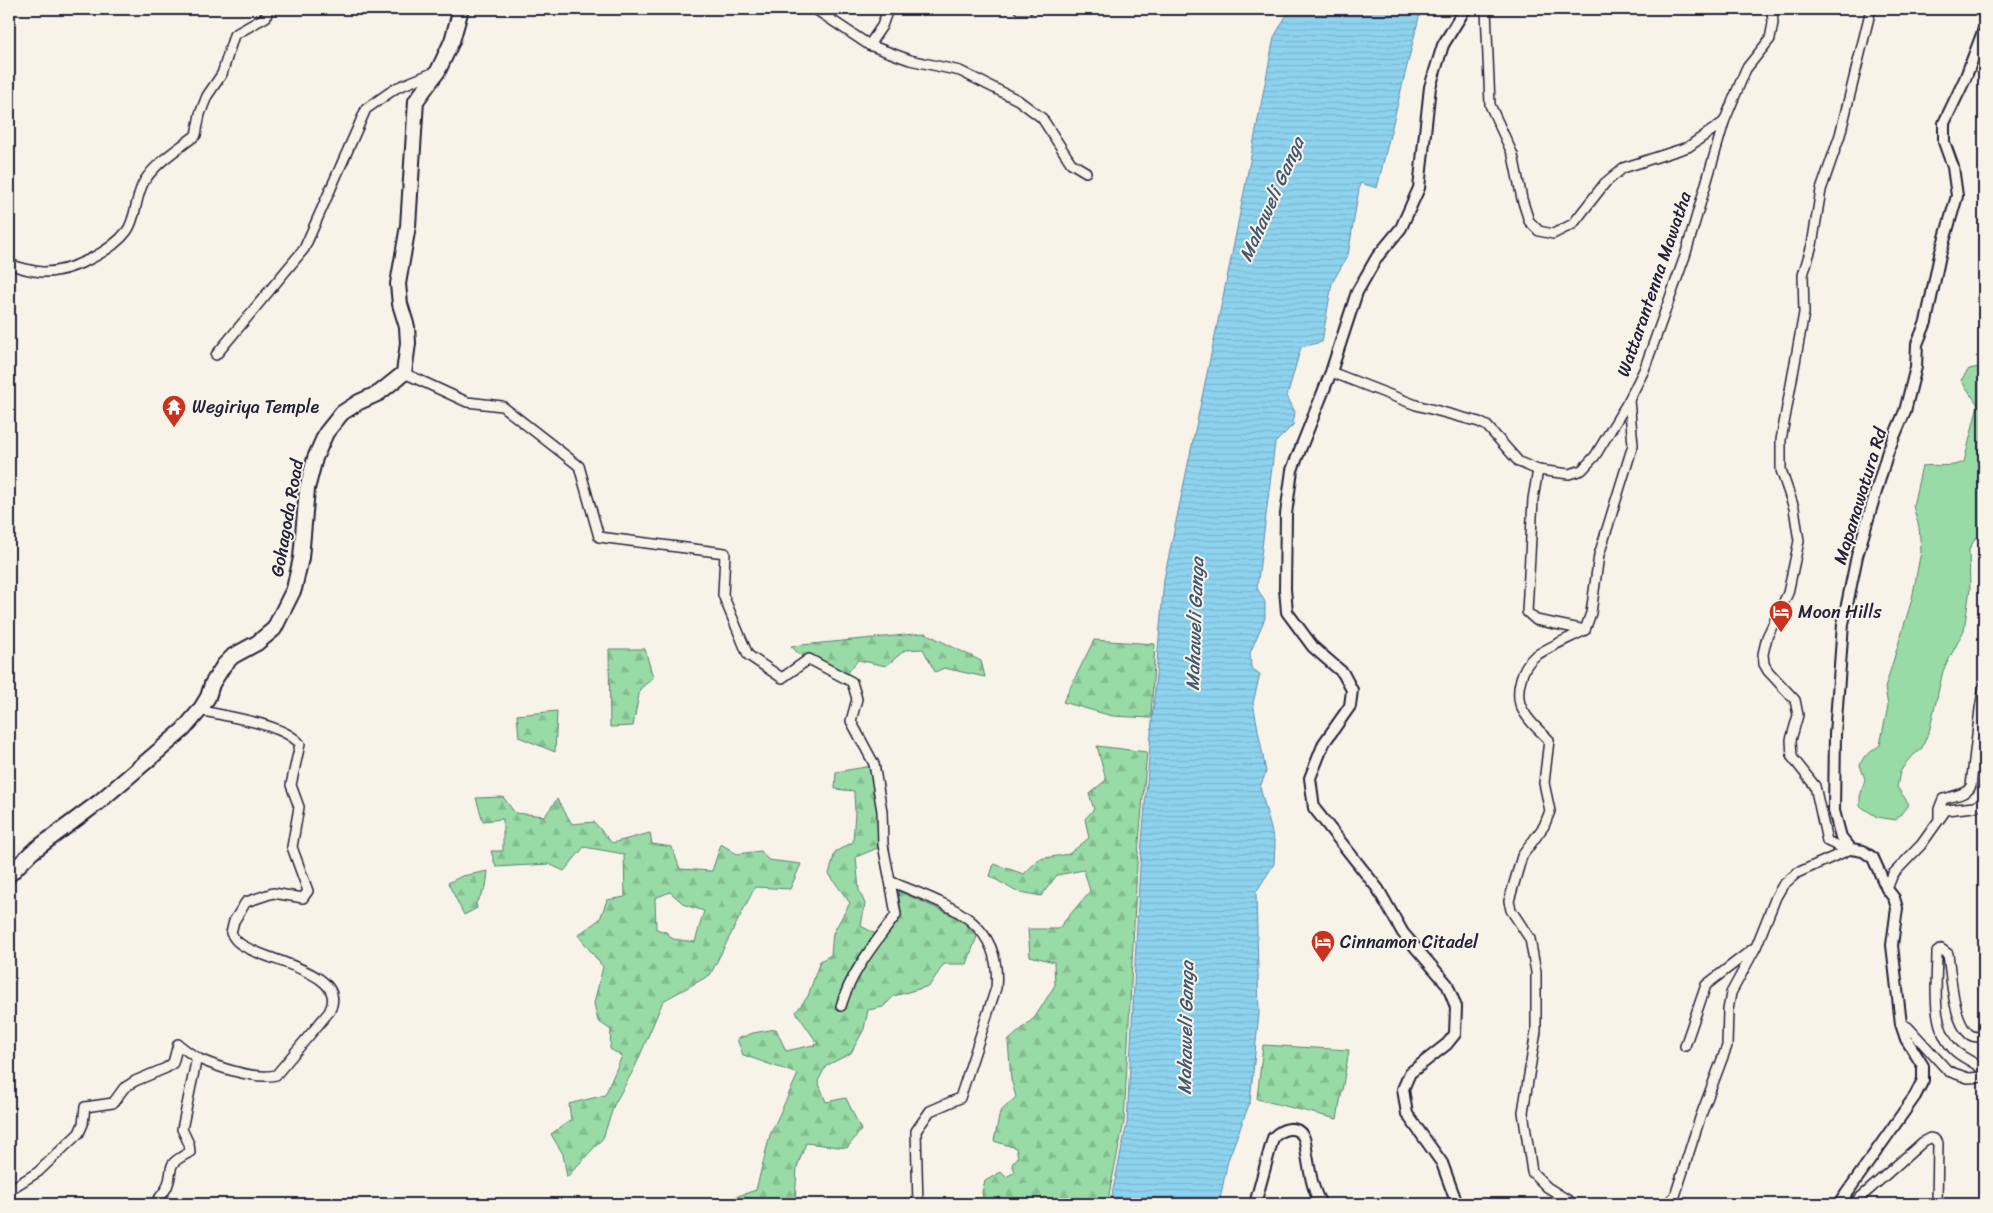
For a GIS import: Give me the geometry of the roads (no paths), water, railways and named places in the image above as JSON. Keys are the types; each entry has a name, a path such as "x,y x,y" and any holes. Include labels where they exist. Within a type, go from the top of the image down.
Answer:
{"main road":[{"path":"404,373 408,343 407,327 400,304 398,284 408,226 413,117 416,101 438,71 452,41 461,9"},
{"name":"Gohagoda Road","path":"9,875 32,852 98,802 183,730 200,710 208,697 212,684 224,665 233,656 257,643 274,629 294,589 301,558 307,488 315,458 326,433 342,413 379,393 404,373"}],"street":[{"path":"9,264 27,270 45,272 78,265 102,254 127,230 143,182 156,164 196,135 200,114 207,96 222,74 234,35 266,17 268,9"},
{"path":"815,9 869,45 910,60 960,71 1018,100 1042,118 1070,163 1086,172"},
{"path":"869,45 882,26 888,9"},
{"path":"1019,9 1028,9"},
{"path":"1457,1204 1442,1163 1407,1114 1403,1089 1410,1073 1448,1044 1455,1034 1456,1007 1447,984 1403,933 1378,890 1314,808 1310,778 1324,743 1350,706 1352,690 1343,673 1313,647 1287,612 1285,589 1286,514 1292,470 1331,372 1357,292 1377,257 1401,228 1419,188 1430,87 1443,45 1465,9"},
{"path":"1486,9 1490,105 1513,155 1522,199 1529,221 1539,231 1553,234 1573,224 1605,183 1623,168 1688,148 1724,122"},
{"name":"Wattarantenna Mawatha","path":"1331,372 1416,405 1479,422 1487,426 1519,462 1538,470 1570,474 1582,470 1595,456 1629,400 1644,370 1686,256 1724,122 1746,69 1770,39 1773,23 1772,9"},
{"path":"1839,1204 1915,1096 1923,1080 1923,1066 1906,1039 1901,1024 1892,946 1897,908 1894,898 1873,858 1863,851 1838,846 1827,840 1815,786 1792,757 1791,740 1798,715 1795,700 1768,671 1764,664 1763,654 1767,637 1788,593 1799,541 1794,508 1781,470 1781,440 1804,313 1803,275 1812,245 1822,190 1840,135 1871,9"},
{"name":"Mapanawatura Rd","path":"1851,849 1840,837 1834,811 1836,734 1843,624 1857,556 1888,451 1905,411 1916,367 1917,344 1926,322 1940,255 1957,196 1953,167 1944,142 1944,123 1965,79 1984,29"},
{"path":"216,355 304,249 366,109 396,88 438,71"},
{"path":"404,373 467,402 502,406 579,466 599,537 725,553 723,595 748,655 782,678 809,659 852,682 857,699 851,721 874,764 882,811 883,845 896,915 864,959 844,993 840,1006"},
{"path":"1574,1204 1547,1187 1532,1172 1523,1112 1536,1031 1536,972 1530,939 1510,910 1508,901 1522,856 1544,826 1550,812 1544,783 1549,740 1531,722 1520,704 1521,679 1534,658 1585,630 1592,613 1599,555 1633,445 1629,400"},
{"path":"1538,470 1533,500 1527,612 1536,620 1585,630"},
{"path":"1939,820 1939,809 1943,799 1963,793 1969,790 1971,786 1984,686"},
{"path":"9,1190 38,1172 79,1133 83,1124 85,1107 113,1103 124,1088 134,1081 166,1068 173,1063 178,1044 197,1057 236,1071 266,1077 276,1075 329,1012 334,1003 333,992 323,982 295,966 247,948 237,942 231,932 234,921 246,902 273,893 303,898 308,891 292,846 299,807 291,785 300,744 294,736 263,724 200,710"},
{"path":"1888,889 1892,874 1921,845 1946,810 1974,807 1984,802"},
{"path":"1667,1204 1674,1196 1727,1046 1728,1010 1731,993 1756,947 1776,898 1783,885 1797,873 1851,849"},
{"path":"890,882 962,913 986,934 997,971 996,988 960,1098 930,1111 916,1131 918,1204"},
{"path":"1685,1046 1706,985 1756,947"},
{"path":"1984,1036 1975,1037 1969,1034 1962,1025 1957,1011 1948,954 1941,949 1937,952 1937,1009 1942,1032 1953,1049 1984,1071"},
{"path":"1984,979 1984,988"},
{"path":"1901,1024 1908,1027 1948,1071 1968,1078 1984,1077"},
{"path":"155,1204 167,1188 171,1166 175,1160 190,1152 189,1144 182,1128 197,1057"},
{"path":"1255,1204 1273,1138 1279,1131 1288,1128 1297,1131 1304,1137 1312,1183 1321,1204"},
{"path":"1853,1204 1924,1141 1930,1138 1938,1143 1937,1204"}],"water":[{"name":"Mahaweli Ganga","path":"1290,9 1421,9 1377,188 1360,183 1348,255 1332,283 1322,342 1301,347 1287,396 1295,412 1293,425 1275,443 1257,588 1265,602 1265,618 1250,653 1251,668 1260,674 1253,703 1266,772 1260,787 1275,844 1274,864 1256,892 1259,1013 1250,1102 1228,1160 1219,1204 1110,1204 1127,1123 1140,865 1164,579 1232,254 1274,37"}],"place":[{"name":"Wegiriya Temple","path":"174,428"},
{"name":"Moon Hills","path":"1781,633"},
{"name":"Cinnamon Citadel","path":"1323,963"}]}
